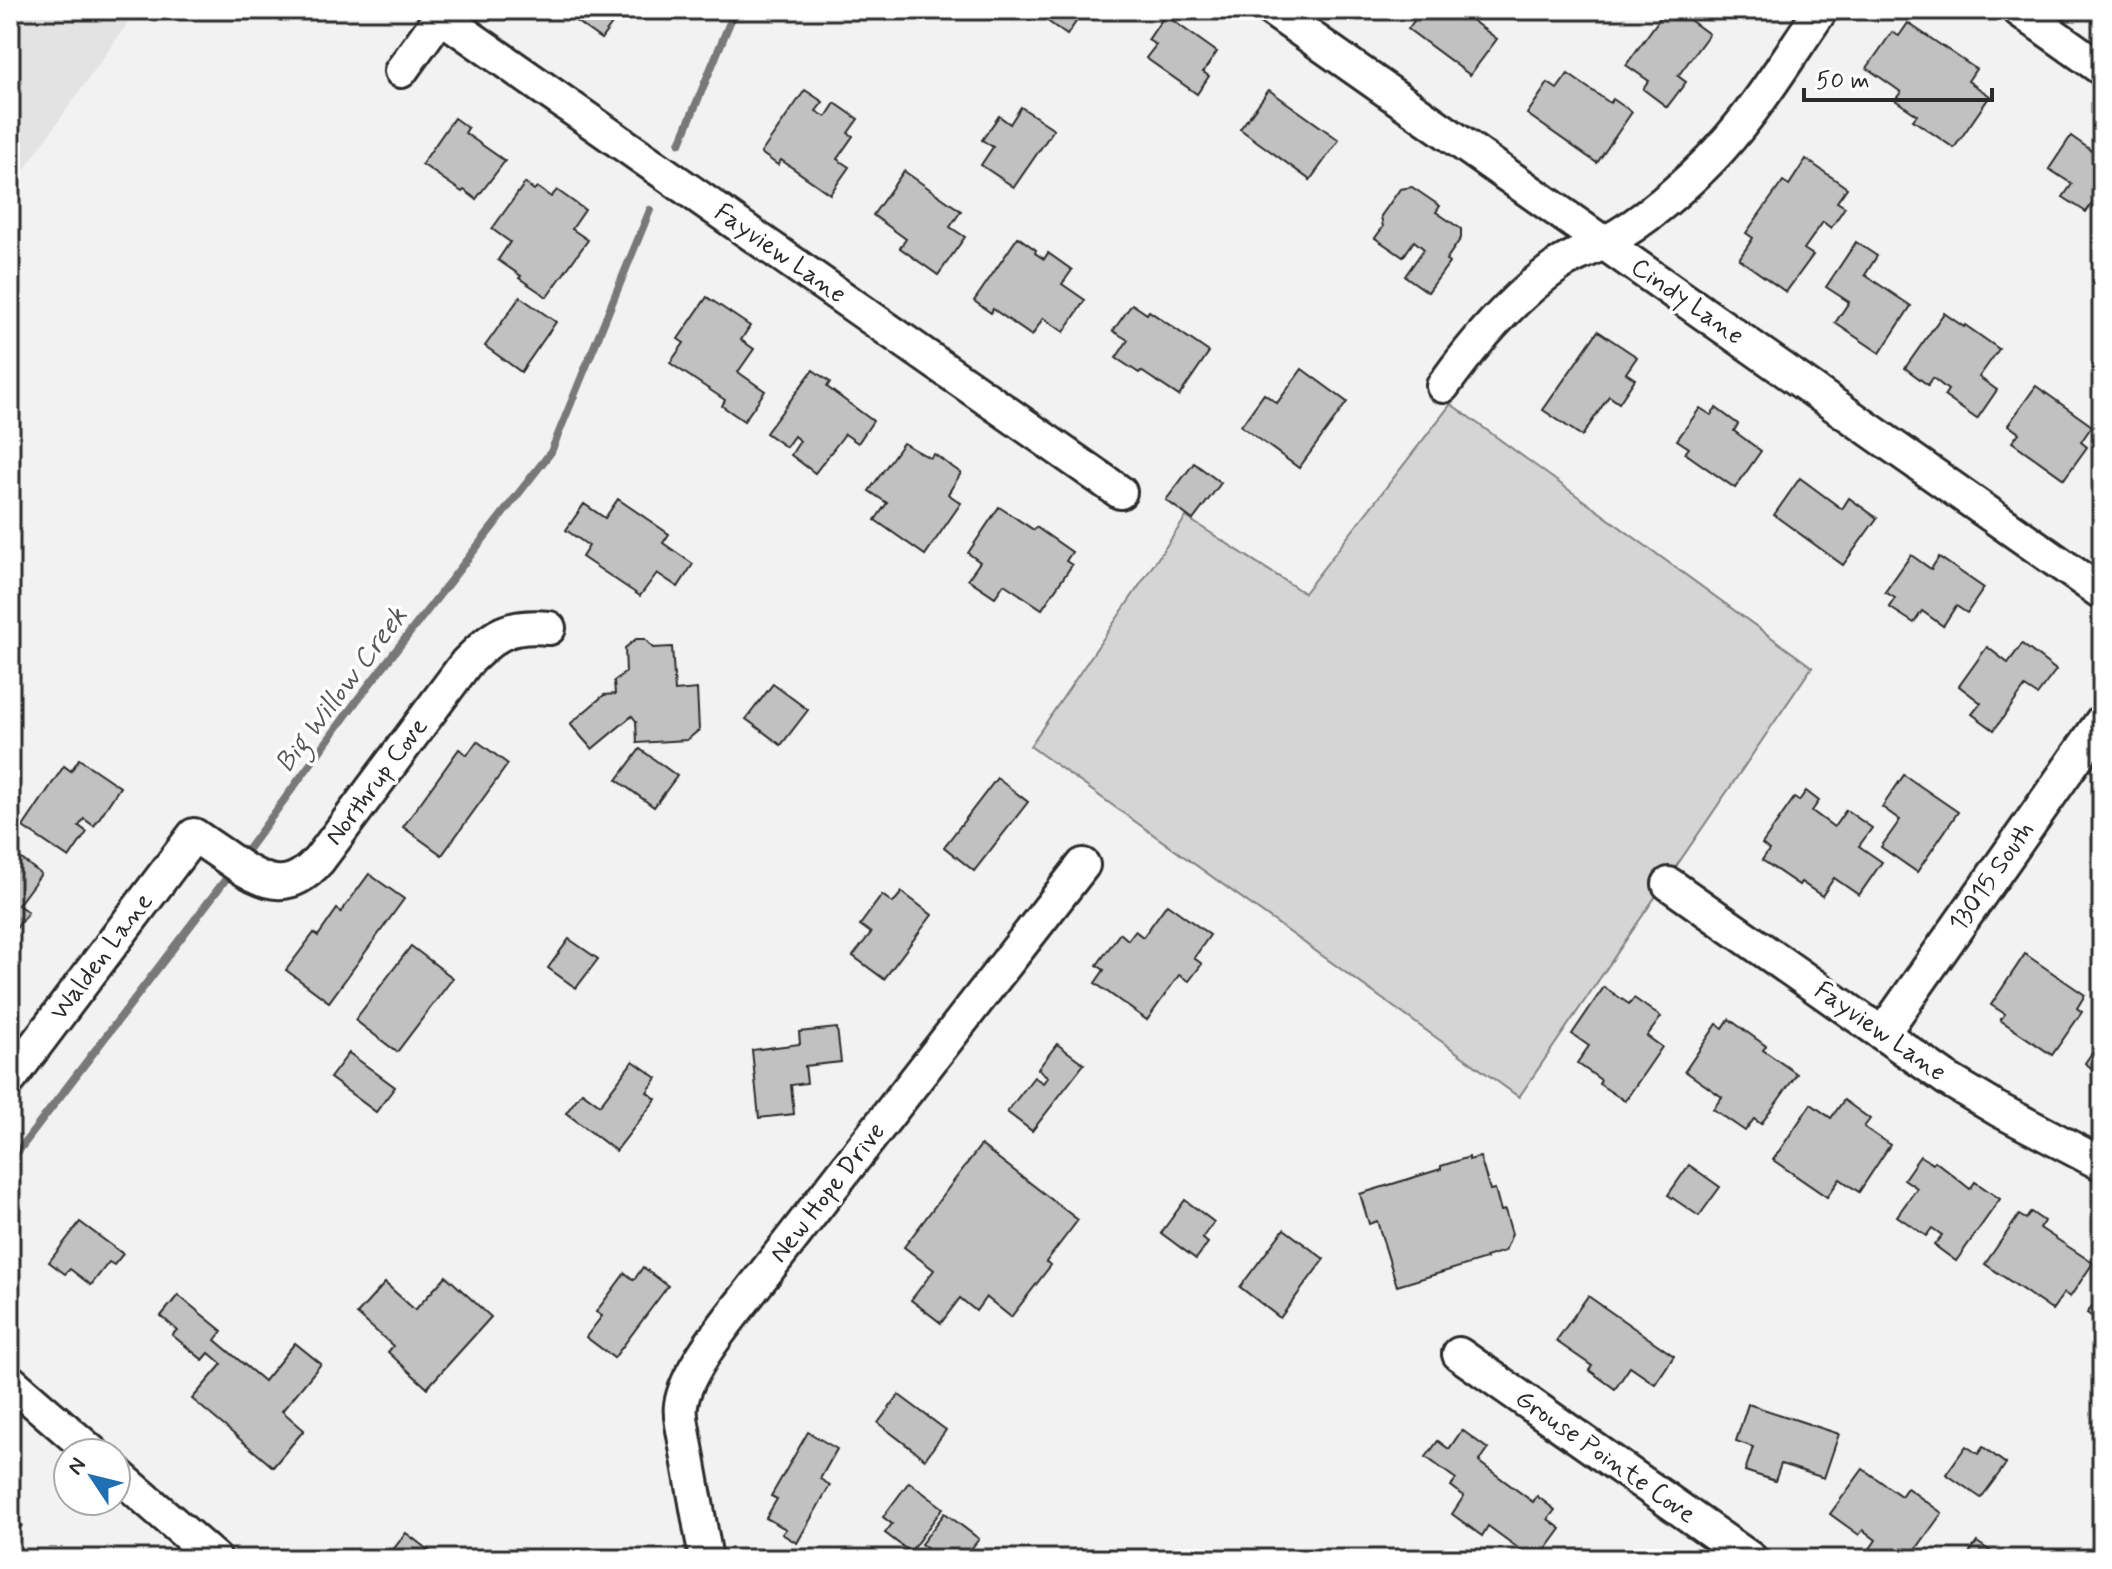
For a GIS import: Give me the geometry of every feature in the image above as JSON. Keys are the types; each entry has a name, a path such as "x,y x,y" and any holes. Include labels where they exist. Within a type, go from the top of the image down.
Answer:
{"street":[{"name":"Cindy Lane","path":"1272,10 2102,593"},
{"path":"1443,386 1500,315 1562,263 1637,224 1666,201 1722,147 1821,10"},
{"path":"2019,10 2102,69"},
{"path":"401,71 443,13"},
{"name":"Fayview Lane","path":"443,13 1120,492"},
{"name":"Northrup Cove","path":"202,840 254,876 275,883 300,877 310,870 466,663 484,645 503,632 526,626 549,628"},
{"name":"13015 South","path":"1883,1033 2102,721"},
{"name":"Walden Lane","path":"10,1079 202,840"},
{"name":"New Hope Drive","path":"706,1559 682,1424 681,1406 688,1382 754,1287 1083,865"},
{"name":"Fayview Lane","path":"1669,884 1947,1079 2102,1164"},
{"name":"Grouse Pointe Cove","path":"1459,1354 1751,1559"},
{"path":"10,1381 75,1437"},
{"path":"132,1487 215,1559"}],"shaded area":[{"path":"10,10 137,10 10,190"},
{"path":"10,96 19,178 10,190"},
{"path":"1451,404 1812,667 1519,1097 1030,746 1186,517 1304,593"}],"building":[{"path":"560,10 622,10 601,39"},
{"path":"1032,10 1084,10 1067,35"},
{"path":"1422,10 1458,10 1497,39 1470,75 1408,29"},
{"path":"1666,10 1676,10 1709,34 1678,76 1686,82 1667,107 1643,89 1649,81 1626,65"},
{"path":"1165,15 1217,52 1203,72 1209,76 1197,94 1146,58 1156,45 1148,40"},
{"path":"1908,23 1976,69 1968,81 1990,96 1954,148 1913,120 1917,115 1895,100 1901,92 1867,68 1892,32 1899,36"},
{"path":"1568,74 1610,103 1613,99 1632,112 1597,163 1527,114 1548,83 1557,89"},
{"path":"805,90 823,102 816,111 826,117 835,103 858,119 848,133 853,136 837,159 849,167 830,194 781,160 778,165 761,153"},
{"path":"1269,90 1339,140 1310,180 1240,129"},
{"path":"1021,107 1054,129 1014,187 981,165 993,147 982,140 999,116 1010,124"},
{"path":"454,118 468,128 465,133 505,161 476,199 422,164"},
{"path":"2071,136 2102,158 2102,207 2094,201 2086,212 2063,197 2072,184 2049,169"},
{"path":"1806,159 1847,188 1837,202 1845,207 1831,228 1823,222 1804,249 1813,255 1786,292 1739,259 1753,238 1746,233 1783,181 1789,185"},
{"path":"904,171 961,211 950,227 965,237 938,275 900,248 906,239 873,215"},
{"path":"525,183 551,197 557,190 585,210 572,229 588,240 547,297 498,260 510,242 492,229"},
{"path":"1412,187 1440,206 1436,212 1461,229 1461,238 1446,260 1449,263 1428,292 1405,276 1424,249 1414,241 1403,257 1375,238 1383,227 1381,216 1400,189"},
{"path":"1018,237 1044,259 1048,253 1072,270 1062,284 1085,300 1064,332 1043,318 1032,336 993,309 991,313 974,301"},
{"path":"1856,242 1877,256 1865,275 1911,306 1880,353 1835,323 1849,302 1826,287"},
{"path":"520,297 556,322 521,372 485,346"},
{"path":"707,297 750,326 741,340 754,349 738,372 765,391 744,421 722,406 725,400 670,363 684,343 678,339"},
{"path":"1132,304 1147,314 1149,311 1209,352 1179,396 1116,358 1128,340 1113,331"},
{"path":"1944,313 1999,349 1979,377 1997,390 1977,419 1944,396 1948,390 1933,378 1928,385 1905,368"},
{"path":"1598,331 1637,357 1626,373 1635,379 1619,403 1609,396 1582,436 1543,410"},
{"path":"1302,369 1347,402 1299,468 1241,426 1264,394 1277,403"},
{"path":"813,370 830,382 827,387 873,421 858,443 845,434 815,473 791,455 800,441 794,436 786,447 766,433"},
{"path":"2036,386 2092,426 2081,442 2087,447 2064,479 2012,442 2019,433 2008,425"},
{"path":"1700,408 1711,415 1716,408 1738,424 1734,431 1761,451 1735,488 1685,453 1689,448 1677,440"},
{"path":"903,443 930,458 934,454 961,473 948,494 961,503 925,555 875,520 887,503 869,491"},
{"path":"1194,463 1221,483 1193,520 1166,500"},
{"path":"1800,478 1842,509 1849,498 1877,518 1843,565 1774,515"},
{"path":"618,499 669,534 663,543 693,564 678,587 657,573 640,596 582,557 589,546 566,530 584,504 605,518"},
{"path":"999,507 1072,552 1066,561 1072,565 1042,609 1004,584 995,597 968,579 980,562 968,553"},
{"path":"1911,555 1931,569 1939,557 1984,588 1967,613 1956,606 1943,626 1922,611 1914,623 1889,607 1895,598 1885,592"},
{"path":"636,639 645,639 653,648 672,647 675,691 697,689 699,730 687,740 637,743 636,721 632,716 592,749 570,724 604,695 615,694 614,681 626,672 625,648"},
{"path":"2022,644 2056,670 2037,695 2025,687 1994,730 1972,714 1981,703 1959,686 1987,647 2008,663"},
{"path":"773,684 808,710 781,745 746,719"},
{"path":"477,741 508,764 442,855 403,827 459,749 467,755"},
{"path":"640,749 677,776 654,807 617,780"},
{"path":"79,759 120,787 94,826 84,819 79,826 87,832 69,858 23,827 64,766 71,771"},
{"path":"1904,775 1958,812 1917,872 1881,847 1900,820 1882,807"},
{"path":"997,778 1028,802 974,871 944,847"},
{"path":"1806,791 1819,801 1812,811 1834,827 1846,810 1872,828 1859,846 1882,862 1859,895 1834,878 1822,896 1801,882 1799,885 1762,860 1769,850 1762,844 1794,798 1799,801"},
{"path":"10,850 41,874 18,905 28,912 10,937"},
{"path":"369,874 404,899 329,1002 286,970 314,933 318,936 337,909 341,912"},
{"path":"902,892 932,915 884,979 853,956 871,933 860,925 882,895 893,903"},
{"path":"1167,904 1210,935 1194,958 1202,964 1189,981 1179,975 1147,1020 1095,983 1104,970 1097,965 1120,933 1128,940 1135,931 1143,937"},
{"path":"569,939 598,959 576,988 548,968"},
{"path":"411,946 453,978 397,1052 355,1020"},
{"path":"2025,954 2085,995 2077,1008 2082,1012 2052,1055 2000,1020 2005,1014 1991,1005"},
{"path":"1604,987 1629,1004 1634,998 1661,1017 1647,1036 1662,1047 1625,1101 1599,1084 1601,1080 1577,1063 1589,1046 1572,1034"},
{"path":"1729,1019 1766,1046 1763,1050 1797,1074 1761,1124 1754,1119 1745,1131 1713,1109 1722,1097 1685,1071 1717,1024 1723,1028"},
{"path":"837,1028 841,1062 805,1066 807,1083 791,1085 794,1114 759,1118 752,1050 800,1044 799,1032"},
{"path":"2102,1032 2102,1076 2085,1063 2100,1041 2097,1039"},
{"path":"1057,1044 1084,1064 1032,1131 1007,1112 1034,1077 1043,1083 1048,1077 1038,1069"},
{"path":"349,1053 395,1087 376,1112 330,1078"},
{"path":"633,1061 657,1078 647,1092 656,1099 616,1151 566,1113 582,1092 600,1105"},
{"path":"1844,1100 1870,1119 1864,1127 1890,1145 1859,1192 1840,1179 1827,1197 1773,1160 1811,1104 1831,1118"},
{"path":"981,1145 1078,1220 1046,1262 1051,1265 1011,1317 986,1297 976,1311 960,1298 941,1323 911,1300 934,1270 904,1247"},
{"path":"1920,1156 1933,1164 1935,1161 1970,1189 1975,1182 2000,1199 1956,1261 1934,1245 1942,1235 1932,1228 1926,1236 1897,1216 1917,1188 1904,1179"},
{"path":"1469,1157 1469,1160 1480,1157 1490,1190 1495,1189 1501,1211 1505,1210 1512,1234 1505,1251 1397,1286 1377,1221 1369,1224 1360,1194"},
{"path":"1689,1165 1720,1187 1699,1216 1668,1195"},
{"path":"1185,1200 1214,1222 1202,1238 1208,1243 1196,1259 1161,1233"},
{"path":"2031,1212 2044,1221 2040,1228 2093,1263 2070,1297 2064,1293 2052,1310 1985,1264 2019,1215 2026,1219"},
{"path":"80,1222 123,1254 114,1265 109,1262 91,1285 70,1269 65,1274 49,1262"},
{"path":"1284,1229 1324,1259 1280,1318 1240,1287"},
{"path":"643,1267 668,1286 614,1358 586,1337 602,1316 596,1312 625,1273 634,1280"},
{"path":"446,1276 491,1317 427,1388 388,1352 393,1346 357,1314 385,1283 415,1310"},
{"path":"2102,1292 2102,1324 2087,1313"},
{"path":"178,1295 222,1331 215,1340 264,1381 295,1343 321,1364 282,1411 304,1430 273,1467 192,1399 222,1364 209,1353 203,1360 172,1335 177,1330 161,1316"},
{"path":"1588,1296 1674,1356 1655,1384 1630,1367 1615,1389 1589,1370 1592,1366 1556,1341"},
{"path":"899,1395 946,1430 925,1459 878,1423"},
{"path":"1748,1404 1839,1434 1824,1478 1781,1464 1775,1481 1745,1471 1753,1447 1736,1441"},
{"path":"1462,1430 1488,1449 1479,1462 1533,1502 1537,1496 1555,1510 1548,1519 1561,1529 1539,1559 1533,1559 1488,1526 1482,1536 1452,1514 1464,1496 1451,1486 1456,1479 1426,1457 1438,1441 1449,1449"},
{"path":"808,1432 837,1449 820,1479 830,1485 797,1543 782,1534 786,1529 766,1518 777,1499 771,1496"},
{"path":"1966,1446 1978,1454 1983,1447 2006,1464 1981,1498 1946,1474"},
{"path":"1863,1469 1901,1496 1907,1488 1942,1513 1909,1559 1882,1559 1869,1550 1876,1540 1863,1530 1859,1535 1830,1514"},
{"path":"909,1482 943,1508 910,1552 885,1533 892,1524 883,1517"},
{"path":"945,1513 979,1539 963,1559 941,1559 921,1544"},
{"path":"10,1516 22,1525 10,1542"},
{"path":"406,1533 440,1559 386,1559"},
{"path":"1977,1542 2002,1559 1965,1559"}],"waterway":[{"name":"Big Willow Creek","path":"680,143 735,10"},
{"name":"Big Willow Creek","path":"240,860 358,699 551,452 650,210"},
{"name":"Big Willow Creek","path":"10,1162 232,871"}]}
